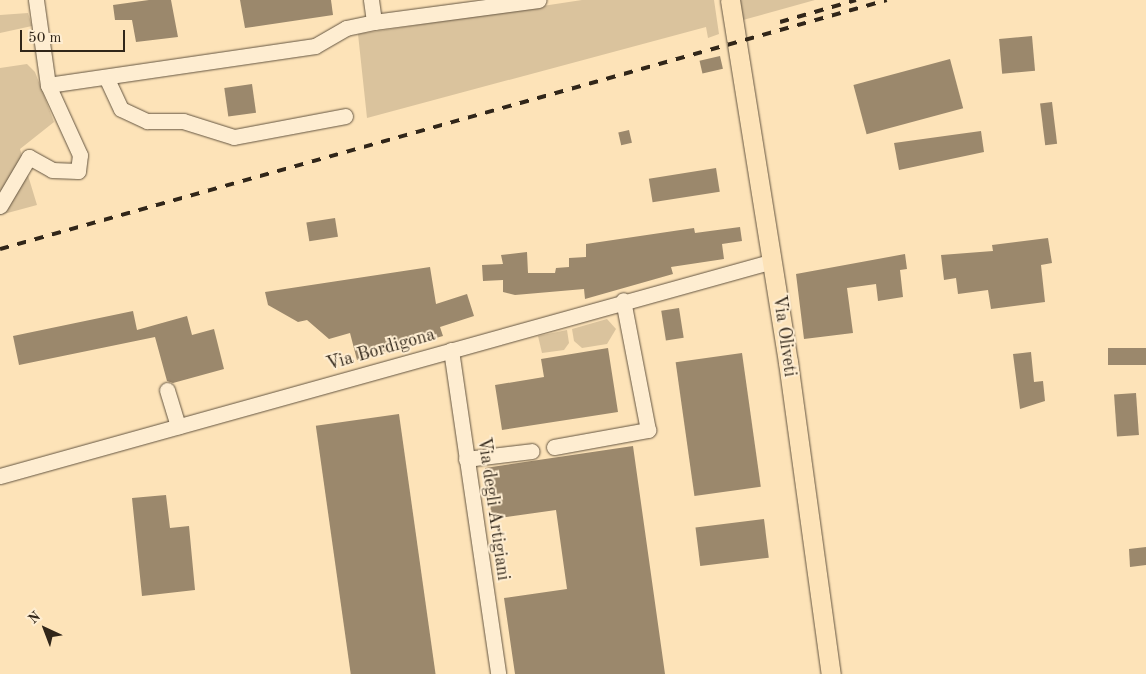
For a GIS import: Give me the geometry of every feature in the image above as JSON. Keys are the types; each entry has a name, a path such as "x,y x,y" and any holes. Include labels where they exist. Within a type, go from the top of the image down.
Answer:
{"main road":[{"name":"Via Oliveti","path":"730,0 773,261 831,674"}],"street":[{"path":"0,206 29,157 52,170 78,171 80,155 48,85 36,0"},
{"path":"372,0 374,22"},
{"path":"48,85 316,46 346,28 464,5 539,0"},
{"path":"106,76 121,109 147,121 183,121 234,137 345,116"},
{"name":"Via Bordigona","path":"0,476 623,300 773,261"},
{"path":"554,447 648,430 623,300"},
{"name":"Via degli Artigiani","path":"450,350 498,674"},
{"path":"168,390 178,426"},
{"path":"466,458 532,451"}],"shaded area":[{"path":"582,0 714,0 719,34 708,38 706,27 367,118 358,34"},
{"path":"740,0 815,0 743,20"},
{"path":"28,13 32,26 0,33 0,15"},
{"path":"27,64 35,72 54,122 20,149 37,205 0,215 0,68"},
{"path":"607,319 616,329 607,344 582,348 574,341 572,329"},
{"path":"567,330 569,343 564,350 542,353 538,336"}],"building":[{"path":"149,0 171,0 178,37 136,42 132,20 115,20 113,5"},
{"path":"240,0 331,0 333,15 245,28"},
{"path":"1032,36 1035,71 1002,74 999,39"},
{"path":"720,56 723,69 702,73 700,61"},
{"path":"950,59 963,108 867,134 853,85"},
{"path":"252,84 256,113 228,117 224,88"},
{"path":"1052,102 1057,144 1045,145 1040,103"},
{"path":"629,130 632,143 621,145 618,132"},
{"path":"981,131 984,152 899,170 894,143"},
{"path":"716,168 720,192 653,202 649,179"},
{"path":"335,218 338,237 309,241 306,223"},
{"path":"740,227 742,241 722,244 724,259 671,267 673,274 585,299 584,289 515,295 503,292 503,280 483,281 482,265 503,264 501,255 527,252 528,273 555,273 556,268 569,267 569,258 586,257 586,244 694,228 695,233"},
{"path":"1048,238 1052,263 1041,265 1045,302 991,309 988,290 958,294 956,278 944,280 941,255 993,251 992,245"},
{"path":"905,254 907,269 900,270 903,297 878,301 876,284 847,288 853,333 804,339 796,274"},
{"path":"430,267 436,304 467,294 474,316 440,327 443,336 357,360 350,333 329,339 307,320 298,322 268,305 265,292"},
{"path":"679,308 684,338 666,340 661,311"},
{"path":"133,311 137,330 187,316 192,335 214,329 224,369 173,383 167,381 155,337 19,365 13,336"},
{"path":"608,348 618,412 502,430 495,385 544,377 541,359"},
{"path":"1108,348 1146,348 1146,365 1108,365"},
{"path":"1031,352 1034,382 1043,381 1045,401 1020,409 1013,354"},
{"path":"742,353 761,487 694,496 676,362"},
{"path":"1136,393 1139,435 1117,436 1114,395"},
{"path":"399,414 436,674 351,674 316,426"},
{"path":"633,446 665,674 515,674 504,598 567,589 556,510 492,519 485,468"},
{"path":"166,495 170,528 189,526 195,590 142,596 132,498"},
{"path":"764,519 769,558 700,566 696,527"},
{"path":"1146,547 1146,565 1130,567 1129,549"}],"railway":[{"path":"780,22 856,0"},
{"path":"0,249 887,0"}]}
